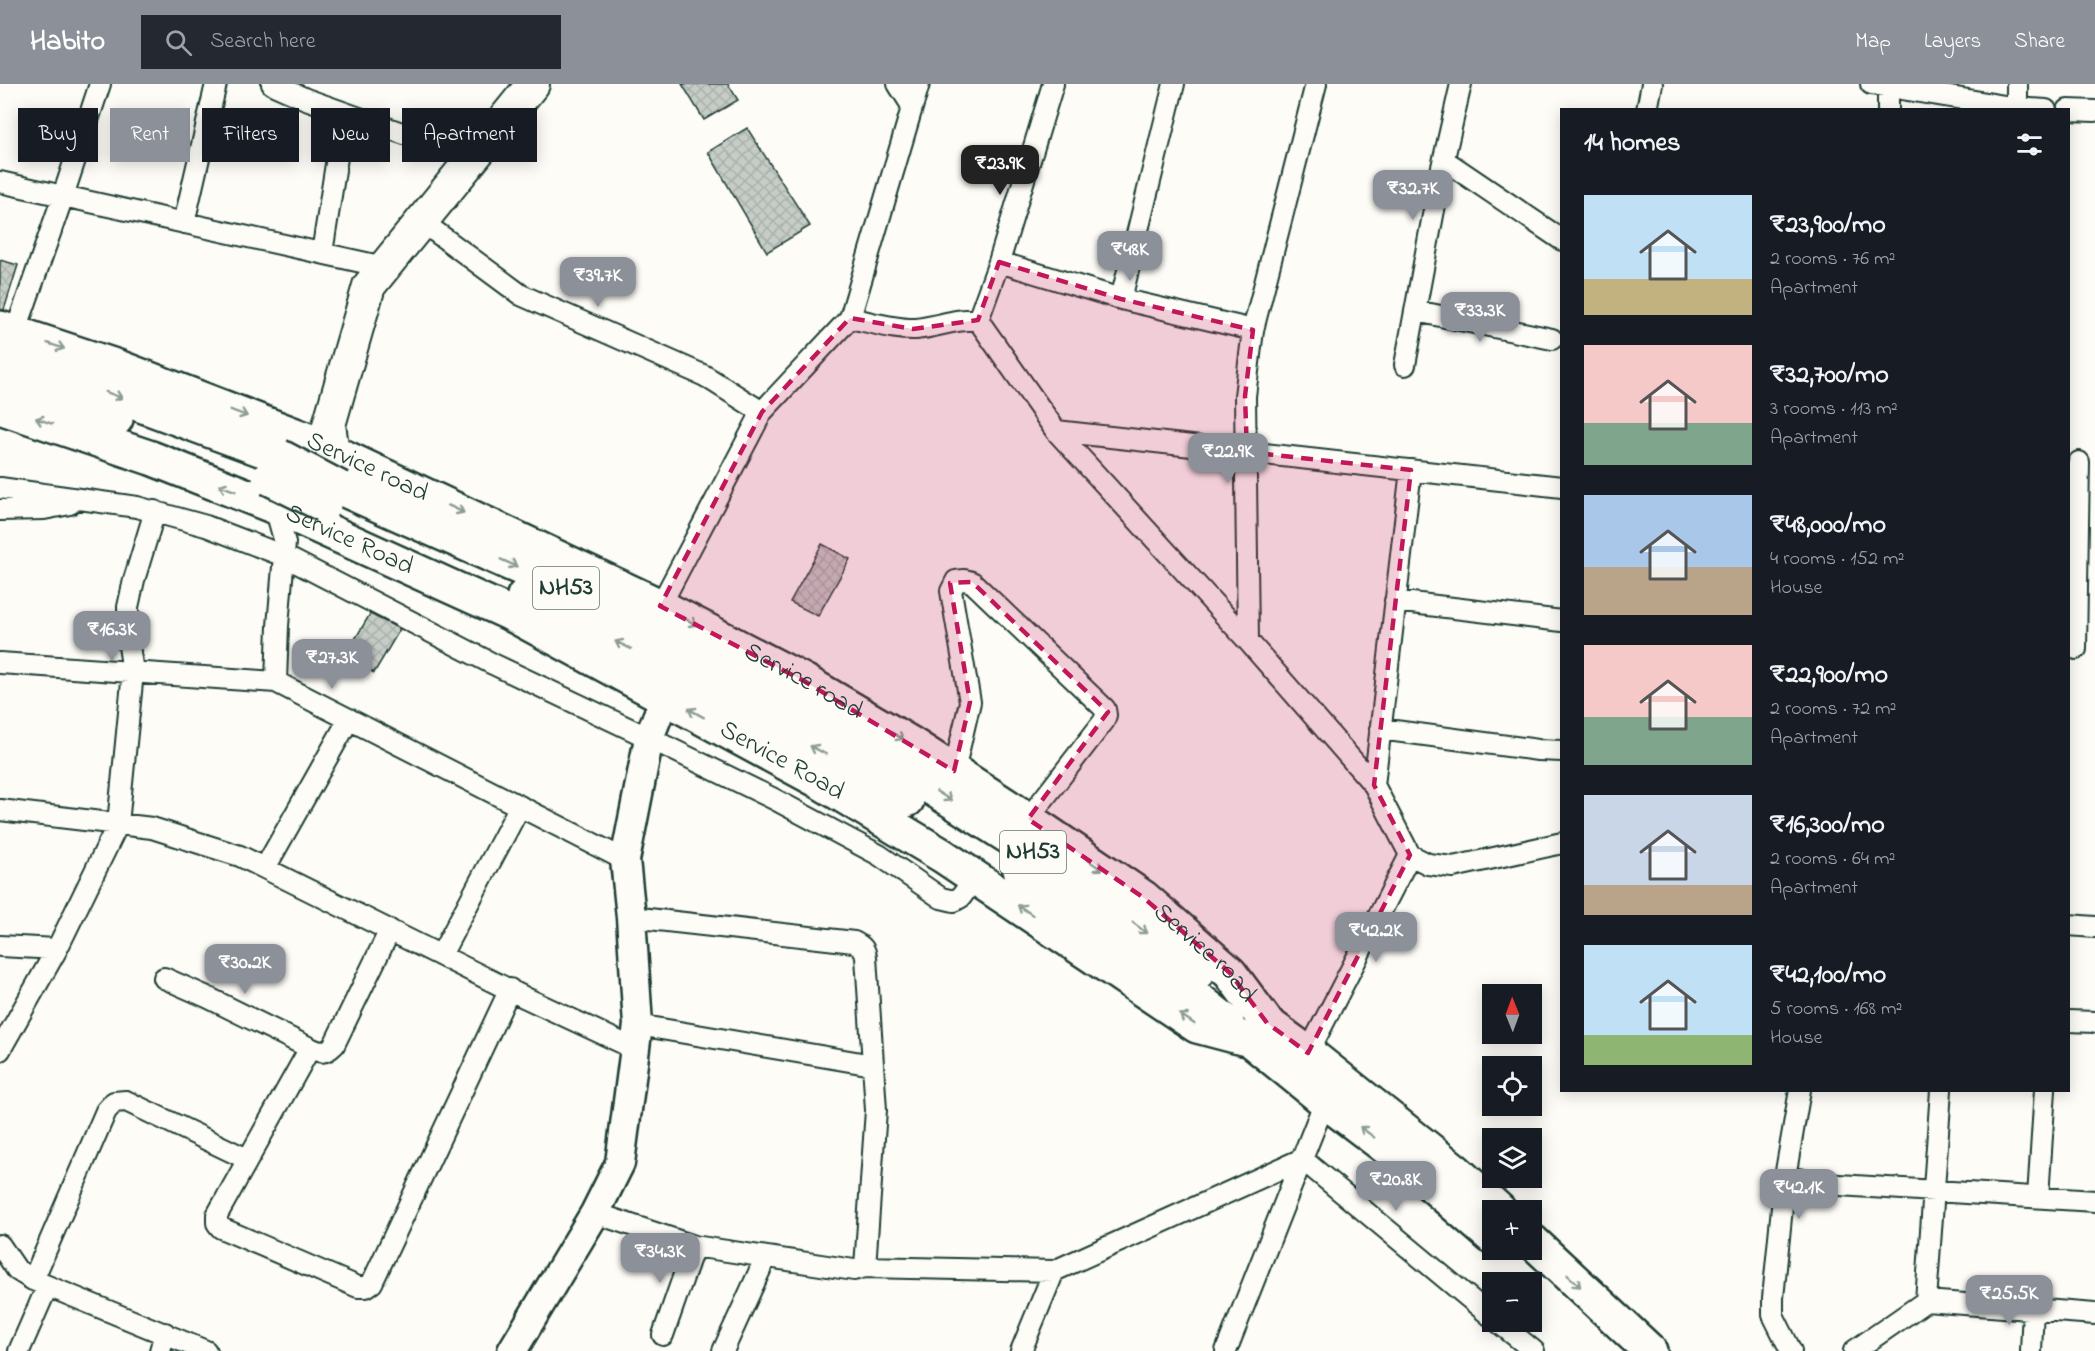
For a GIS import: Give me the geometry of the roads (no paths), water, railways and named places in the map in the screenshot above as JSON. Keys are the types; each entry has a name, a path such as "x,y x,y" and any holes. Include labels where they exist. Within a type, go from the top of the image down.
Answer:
{"highway":[{"name":"Service road","path":"5,338 118,367 323,439 660,606 804,681 954,771 1144,898 1230,973 1258,1032 1308,1053 1456,1171 1488,1200"},
{"name":"NH53","path":"5,338 297,498"},
{"name":"NH53","path":"0,380 129,423 501,585 649,658 923,809 1040,883 1163,971 1258,1032"},
{"name":"Service Road","path":"0,407 151,458 297,498 818,780 943,856 1197,1026 1258,1032 1325,1101 1404,1161 1482,1228"},
{"path":"1542,1250 1650,1351"},
{"path":"1518,1260 1618,1351"}],"main road":[{"path":"513,108 532,84"},
{"path":"297,498 323,439 369,286 469,162"}],"street":[{"path":"5,338 63,196 99,84"},
{"path":"184,223 216,84"},
{"path":"272,84 334,108"},
{"path":"898,84 912,106"},
{"path":"660,606 762,412 849,318 919,84"},
{"path":"978,320 999,262 1053,84"},
{"path":"1121,299 1174,84"},
{"path":"1248,641 1245,396 1253,330 1316,84"},
{"path":"1405,365 1444,160 1461,84"},
{"path":"1647,108 1652,84"},
{"path":"2017,84 2017,108"},
{"path":"1887,108 1880,86 2011,108"},
{"path":"2070,110 2095,111"},
{"path":"1444,160 1560,239"},
{"path":"322,254 336,162"},
{"path":"0,182 384,267"},
{"path":"421,221 521,295 705,376 762,412"},
{"path":"999,262 1121,299 1253,330"},
{"path":"1416,311 1552,339"},
{"path":"849,318 913,329 939,327 964,319 978,320"},
{"path":"978,320 1056,430 1248,641 1374,785 1410,855 1428,864 1453,867 1560,843"},
{"path":"1056,430 1560,487"},
{"path":"2080,649 2081,462"},
{"path":"1374,785 1411,470"},
{"path":"0,488 137,507 207,526 284,556 493,664 774,800 879,855 941,898 954,901 961,897 975,877"},
{"path":"276,682 285,543 297,498"},
{"path":"0,510 44,509 85,501"},
{"path":"0,1050 57,949 118,824 133,672 129,646 128,607 154,512"},
{"path":"954,771 970,702 951,591 956,581 964,580 972,582 1105,709 1104,721 1028,819"},
{"path":"1395,601 1560,621"},
{"path":"0,663 276,682 625,860"},
{"path":"512,1351 595,1213 620,1163 636,1037 631,916 625,860 649,738 665,697"},
{"path":"265,868 349,719"},
{"path":"1380,729 1560,751"},
{"path":"441,955 520,806"},
{"path":"0,810 152,828 240,856 510,989 636,1037 873,1065"},
{"path":"1308,1053 1410,855"},
{"path":"631,916 854,942 861,945 865,951 876,1110 866,1267"},
{"path":"2070,925 2095,927"},
{"path":"164,978 321,1053 327,1052 334,1045 390,930"},
{"path":"0,946 57,949"},
{"path":"310,1048 217,1215 217,1222 221,1227 358,1287 366,1287 372,1283 510,989"},
{"path":"2070,1021 2095,1022"},
{"path":"1926,1301 1941,1092"},
{"path":"2038,1197 2045,1092"},
{"path":"1791,1351 1773,1315 1773,1298 1785,1177 1797,1093"},
{"path":"19,1351 40,1283 106,1112 114,1102 126,1101 247,1159"},
{"path":"1226,1351 1325,1101"},
{"path":"595,1213 694,1246 854,1270 866,1267 1054,1271 1302,1159"},
{"path":"1302,1159 1482,1309"},
{"path":"1785,1177 1839,1185 2095,1202"},
{"path":"0,1245 17,1270 40,1283 162,1342 206,1351"},
{"path":"663,1335 694,1246"},
{"path":"723,1351 766,1257"},
{"path":"1021,1351 1054,1271"},
{"path":"1854,1351 1926,1301 2095,1314"},
{"path":"2031,1351 2033,1309"},
{"path":"1510,1332 1534,1351"}]}
